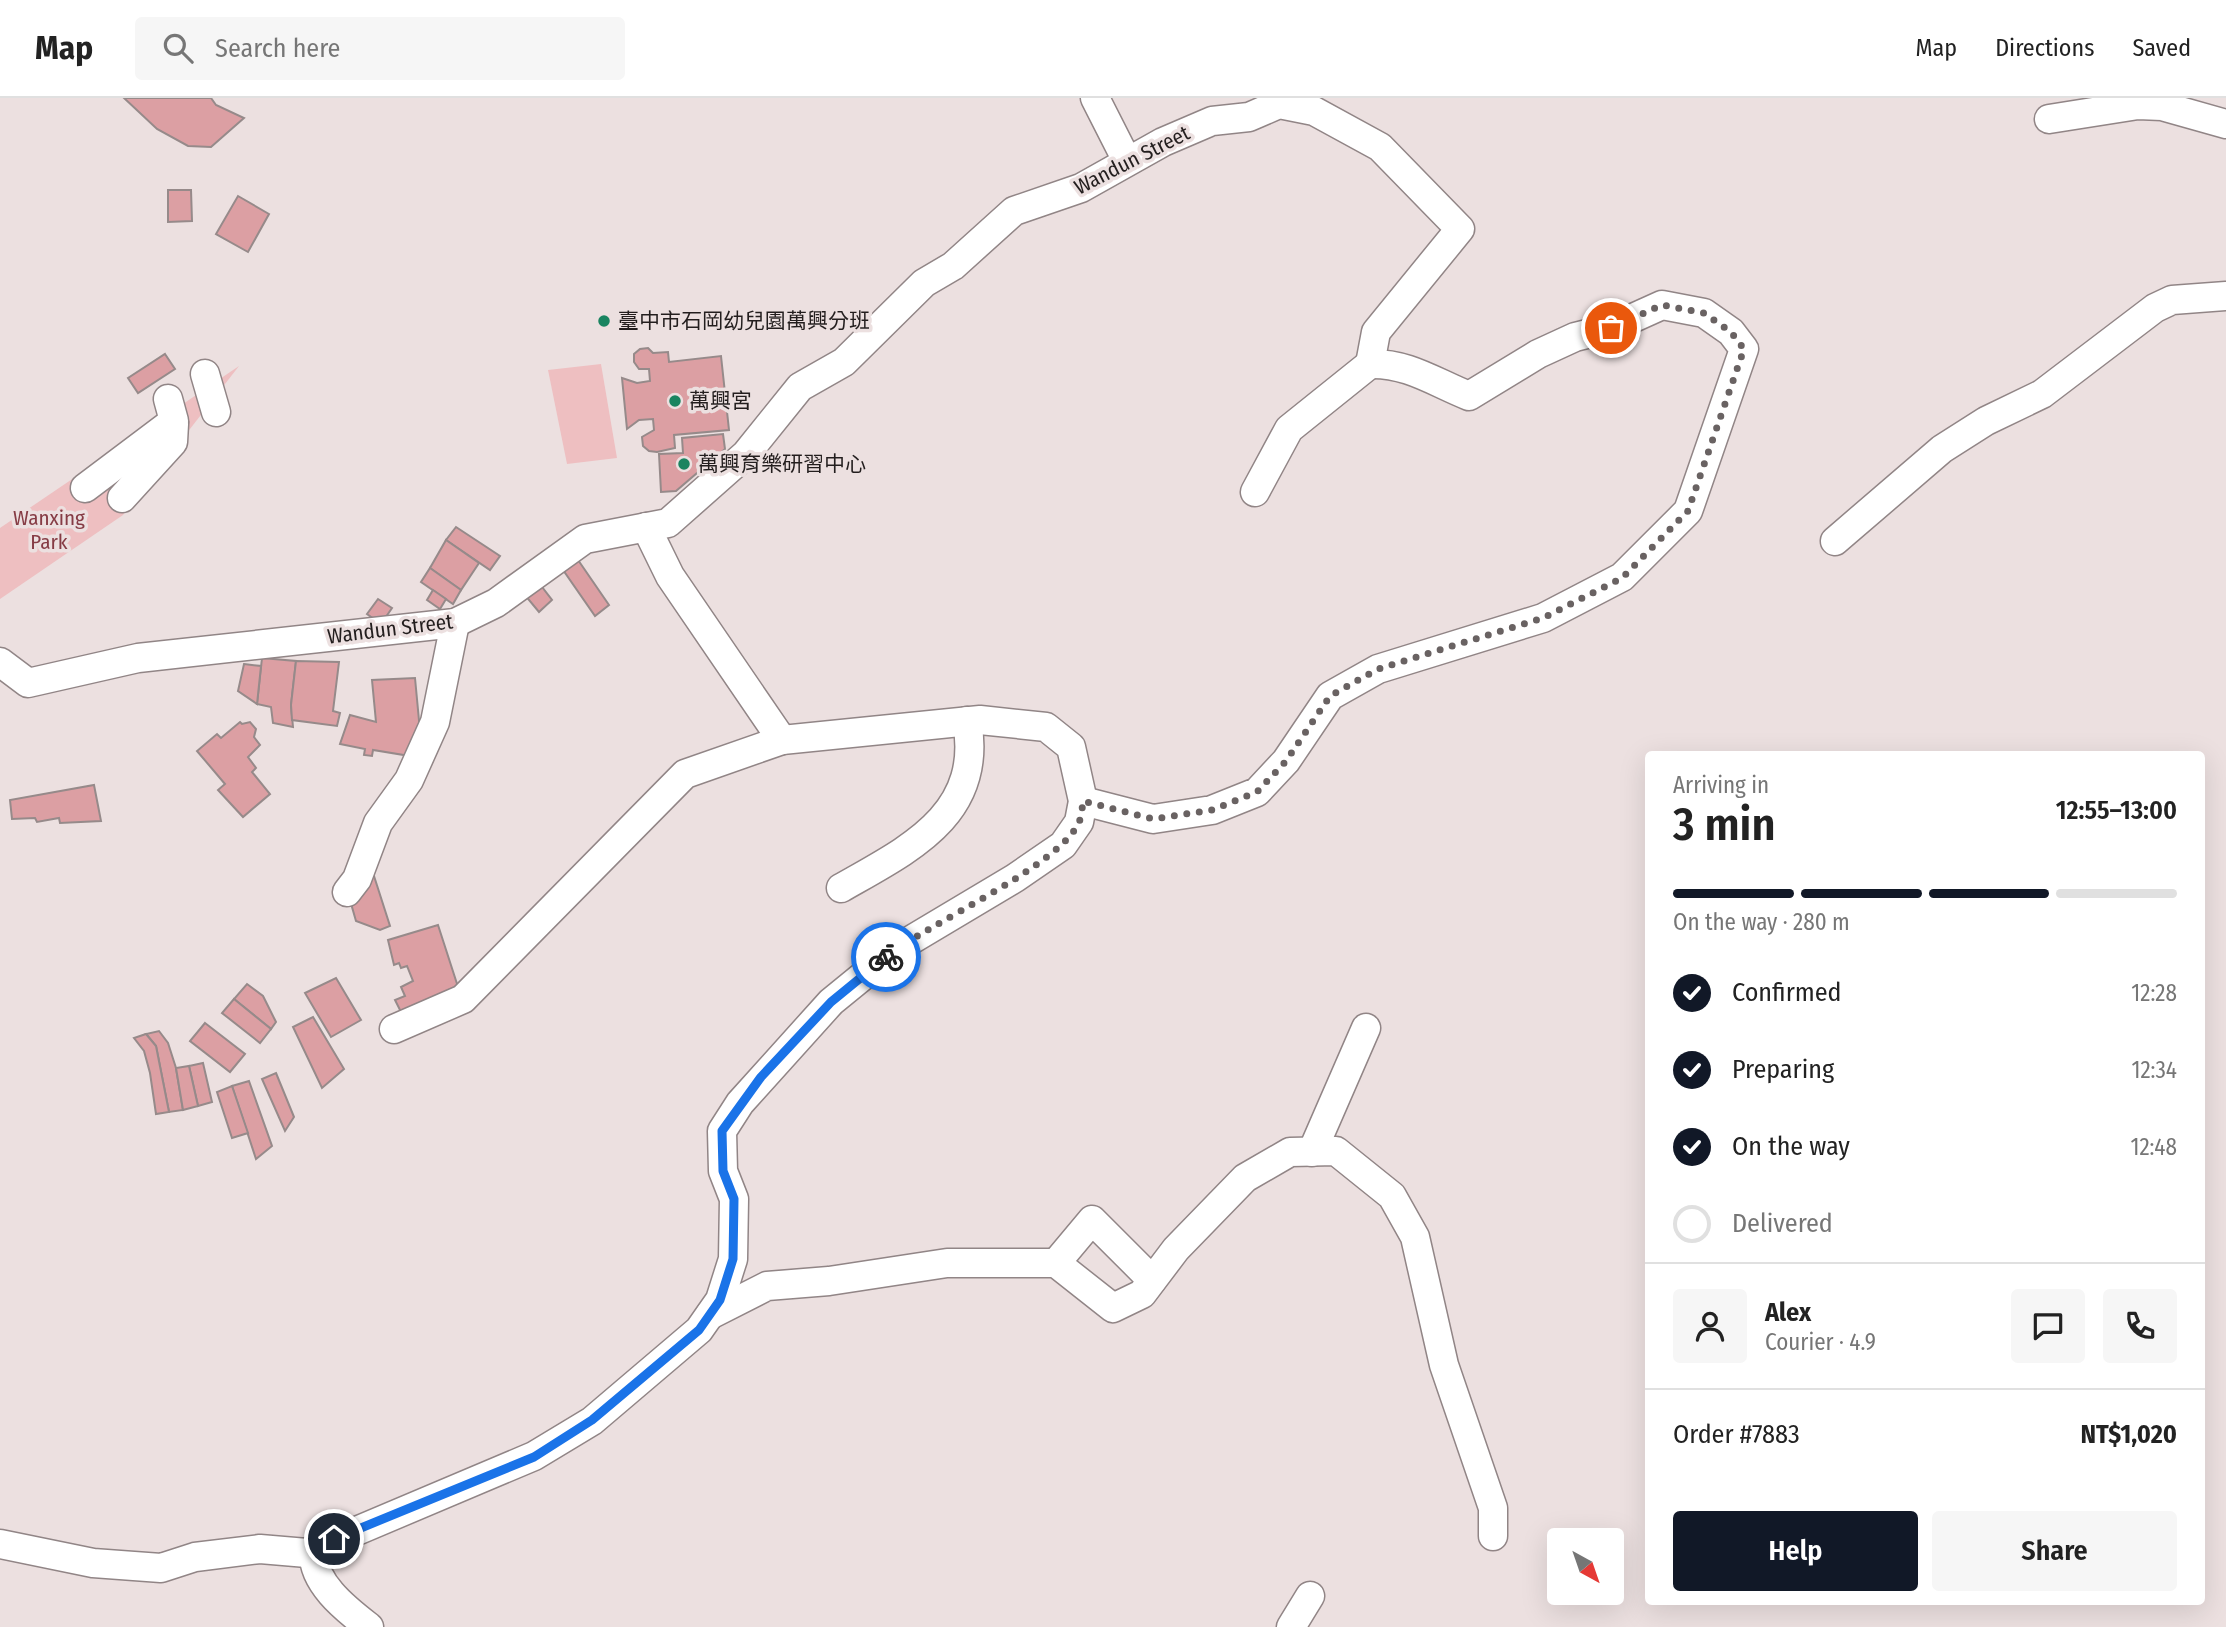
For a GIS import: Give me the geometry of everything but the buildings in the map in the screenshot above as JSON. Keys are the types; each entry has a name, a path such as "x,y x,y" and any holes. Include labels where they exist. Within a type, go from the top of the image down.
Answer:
{"street":[{"path":"1095,98 1127,161"},
{"name":"Wandun Street","path":"0,662 27,683 138,658 455,623 496,603 584,540 668,523 746,454 800,387 844,362 924,284 953,266 1014,211 1080,188 1163,142 1212,121 1249,117 1279,104 1314,111 1380,147 1460,229 1377,332 1370,364"},
{"path":"2049,118 2138,105 2162,106 2226,124"},
{"path":"1835,541 1941,449 1986,421 2042,394 2155,308 2172,300 2226,296"},
{"path":"1083,801 1153,819 1212,810 1257,792 1286,761 1330,696 1378,669 1543,618 1622,578 1688,511 1744,349 1731,332 1704,313 1662,305 1611,328 1575,337 1538,354 1469,396 1420,372 1393,363 1370,364 1289,429 1255,492"},
{"path":"205,374 216,412"},
{"path":"85,488 171,410 173,442 122,498"},
{"path":"646,527 670,576 782,740"},
{"path":"348,892 357,879 378,823 409,780 435,722 455,623"},
{"path":"841,888 930,834 951,807 964,781 971,743 967,721"},
{"path":"369,1627 335,1600 322,1577 314,1549 534,1457 592,1420 651,1374 699,1330 720,1300 733,1259 734,1199 723,1171 722,1131 740,1103 831,1002 896,949 1015,878 1063,845 1079,822 1083,801 1071,747 1046,727 967,721 782,740 685,774 463,999 394,1029"},
{"path":"1312,1152 1366,1028"},
{"path":"710,1315 767,1286 829,1281 947,1263 1056,1263 1112,1308 1142,1294 1176,1249 1245,1178 1290,1152 1336,1151 1392,1196 1415,1237 1444,1365 1493,1508 1493,1536"},
{"path":"1056,1263 1092,1220 1152,1280"},
{"path":"0,1544 93,1563 161,1568 195,1557 260,1549 307,1553"},
{"path":"1291,1627 1310,1596"}],"green space":[{"path":"601,364 617,458 567,464 548,370"},
{"name":"Wanxing Park","path":"239,366 123,515 0,599 0,528"}],"way so far":[{"path":"886,957 944,918 1015,878 1063,845 1079,822 1083,801 1153,819 1212,810 1257,792 1286,761 1330,696 1378,669 1446,651 1543,618 1622,578 1688,511 1744,349 1731,332 1704,313 1662,305 1611,328"}],"place":[{"name":"臺中市石岡幼兒園萬興分班","path":"604,321"},
{"name":"萬興宮","path":"675,401"},
{"name":"萬興育樂研習中心","path":"684,464"}],"route":[{"path":"334,1539 467,1482 534,1457 592,1420 651,1374 699,1330 720,1300 733,1259 736,1224 734,1199 723,1171 722,1131 761,1077 831,1002 886,957"}]}
